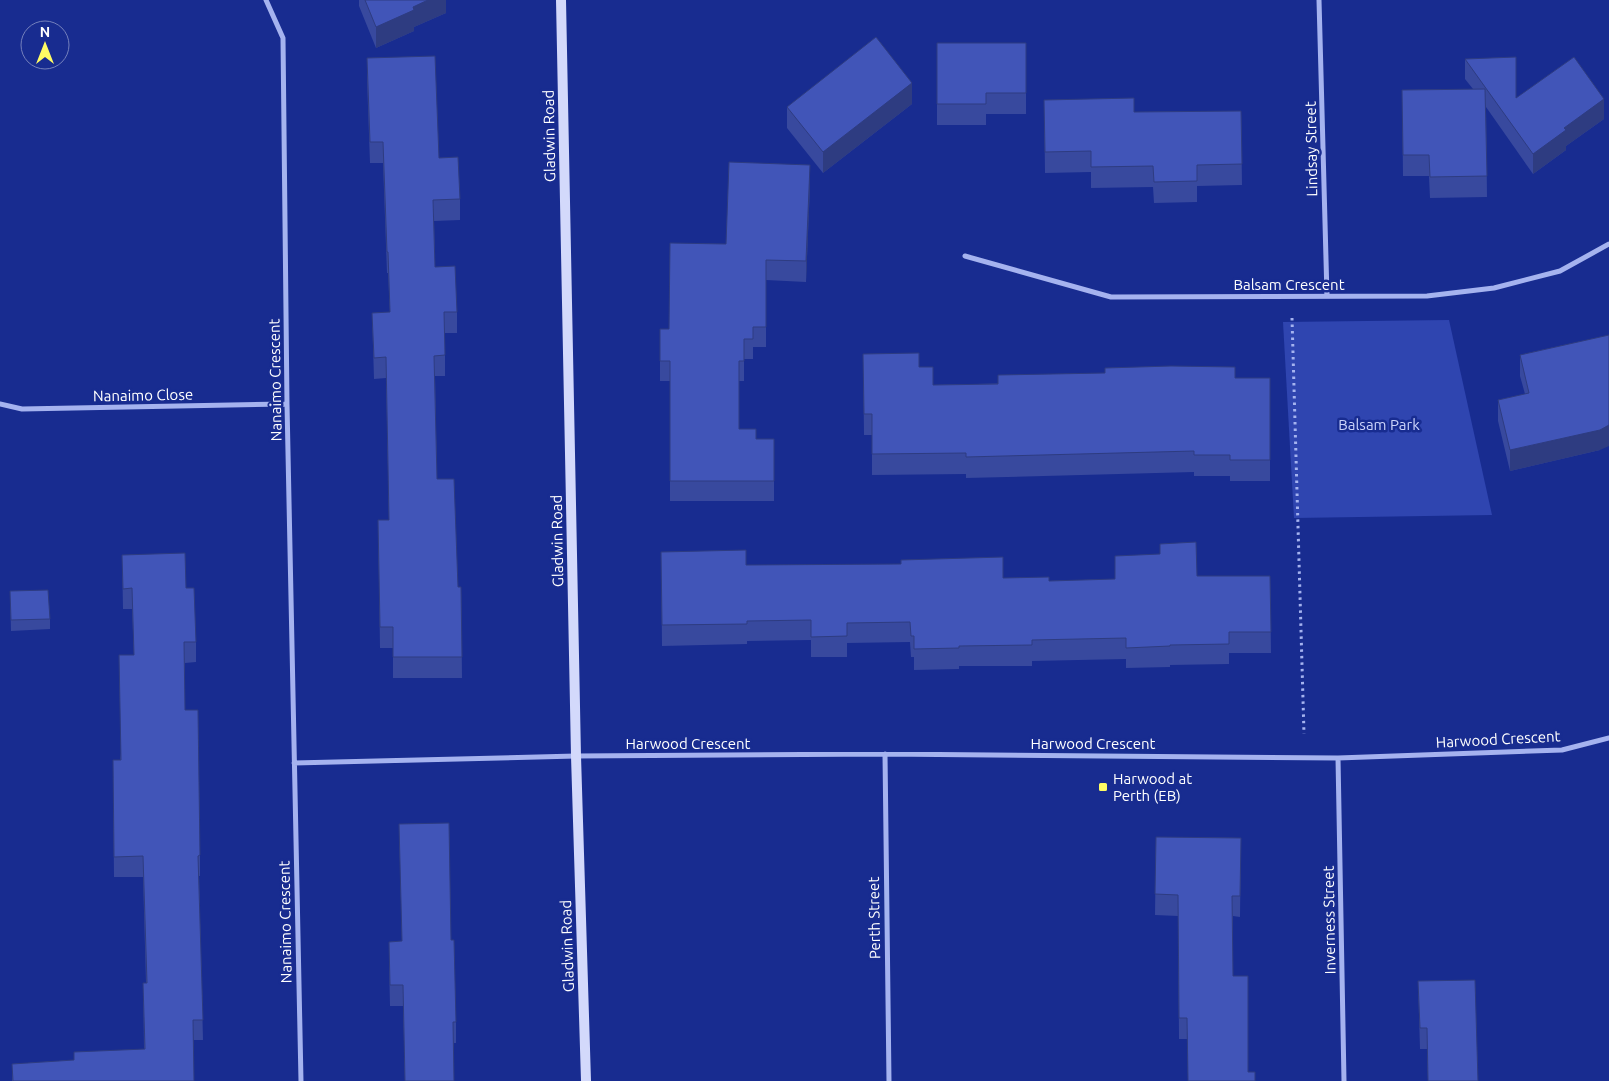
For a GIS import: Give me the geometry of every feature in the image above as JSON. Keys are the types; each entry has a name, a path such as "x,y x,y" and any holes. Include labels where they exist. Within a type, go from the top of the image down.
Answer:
{"main road":[{"name":"Gladwin Road","path":"561,0 576,756 586,1081"}],"street":[{"name":"Nanaimo Crescent","path":"266,0 283,38 287,404 302,1081"},
{"name":"Lindsay Street","path":"1319,0 1327,296"},
{"name":"Balsam Crescent","path":"965,256 1111,297 1427,296 1494,288 1560,271 1609,244"},
{"name":"Nanaimo Close","path":"0,404 22,409 287,404"},
{"name":"Harwood Crescent","path":"576,756 885,754 1338,758 1562,750 1609,738"},
{"name":"Perth Street","path":"885,754 889,1081"},
{"path":"294,763 576,756"},
{"name":"Inverness Street","path":"1338,758 1344,1081"}],"path":[{"path":"1292,296 1305,758"}],"green space":[{"name":"Balsam Park","path":"1449,320 1492,515 1294,518 1283,322"}],"building":[{"path":"365,0 428,0 413,7 414,10 376,27"},
{"path":"876,37 912,83 823,152 787,107"},
{"path":"937,43 1026,43 1026,93 986,93 986,104 937,104"},
{"path":"435,56 439,158 458,157 460,199 433,200 435,267 455,266 457,312 444,312 445,355 434,356 437,479 454,479 458,587 461,587 462,657 393,657 393,627 380,627 378,520 389,520 386,357 374,358 372,313 390,312 388,252 383,142 370,142 367,58"},
{"path":"1516,57 1516,98 1574,57 1604,99 1564,128 1566,130 1533,154 1465,59"},
{"path":"1485,89 1487,176 1430,177 1429,155 1403,155 1402,90"},
{"path":"1134,98 1134,112 1241,111 1242,164 1197,165 1197,181 1154,182 1153,166 1091,167 1091,151 1045,152 1044,100"},
{"path":"729,162 810,165 806,261 766,260 766,327 753,327 753,339 744,339 744,361 739,361 739,429 756,429 756,439 774,439 774,481 670,481 670,361 660,361 660,329 669,329 670,243 726,244"},
{"path":"1609,335 1609,425 1600,430 1510,450 1498,400 1529,393 1520,355"},
{"path":"919,353 919,367 933,367 933,385 998,384 998,375 1105,373 1105,368 1235,367 1235,378 1270,378 1270,460 1230,460 1230,455 1194,455 1194,451 966,457 966,453 872,454 872,414 864,414 863,354"},
{"path":"1196,542 1197,576 1270,576 1271,632 1229,632 1229,644 1126,648 1126,638 1032,640 1032,645 914,649 914,636 911,636 910,622 847,623 847,636 811,637 811,620 747,621 747,624 662,625 661,552 746,550 746,565 901,564 901,560 1003,557 1003,578 1049,577 1049,581 1115,579 1115,556 1160,554 1160,544"},
{"path":"185,553 186,588 194,588 196,642 184,642 185,710 198,710 200,855 198,856 203,1020 193,1020 194,1081 13,1081 12,1064 74,1060 74,1052 145,1049 143,983 147,983 143,856 114,857 113,760 121,760 119,655 134,655 132,588 123,589 122,555"},
{"path":"48,590 50,619 11,620 10,591"},
{"path":"449,823 451,940 454,940 456,1022 453,1022 454,1081 405,1081 403,985 390,985 389,942 402,941 399,824"},
{"path":"1156,837 1241,838 1240,896 1232,896 1233,976 1248,976 1248,1072 1255,1072 1255,1081 1188,1081 1187,1018 1179,1018 1178,895 1155,894"},
{"path":"1475,980 1478,1081 1428,1081 1427,1028 1420,1028 1418,981"}],"place":[{"name":"Harwood at Perth (EB)","path":"1103,787"}]}
